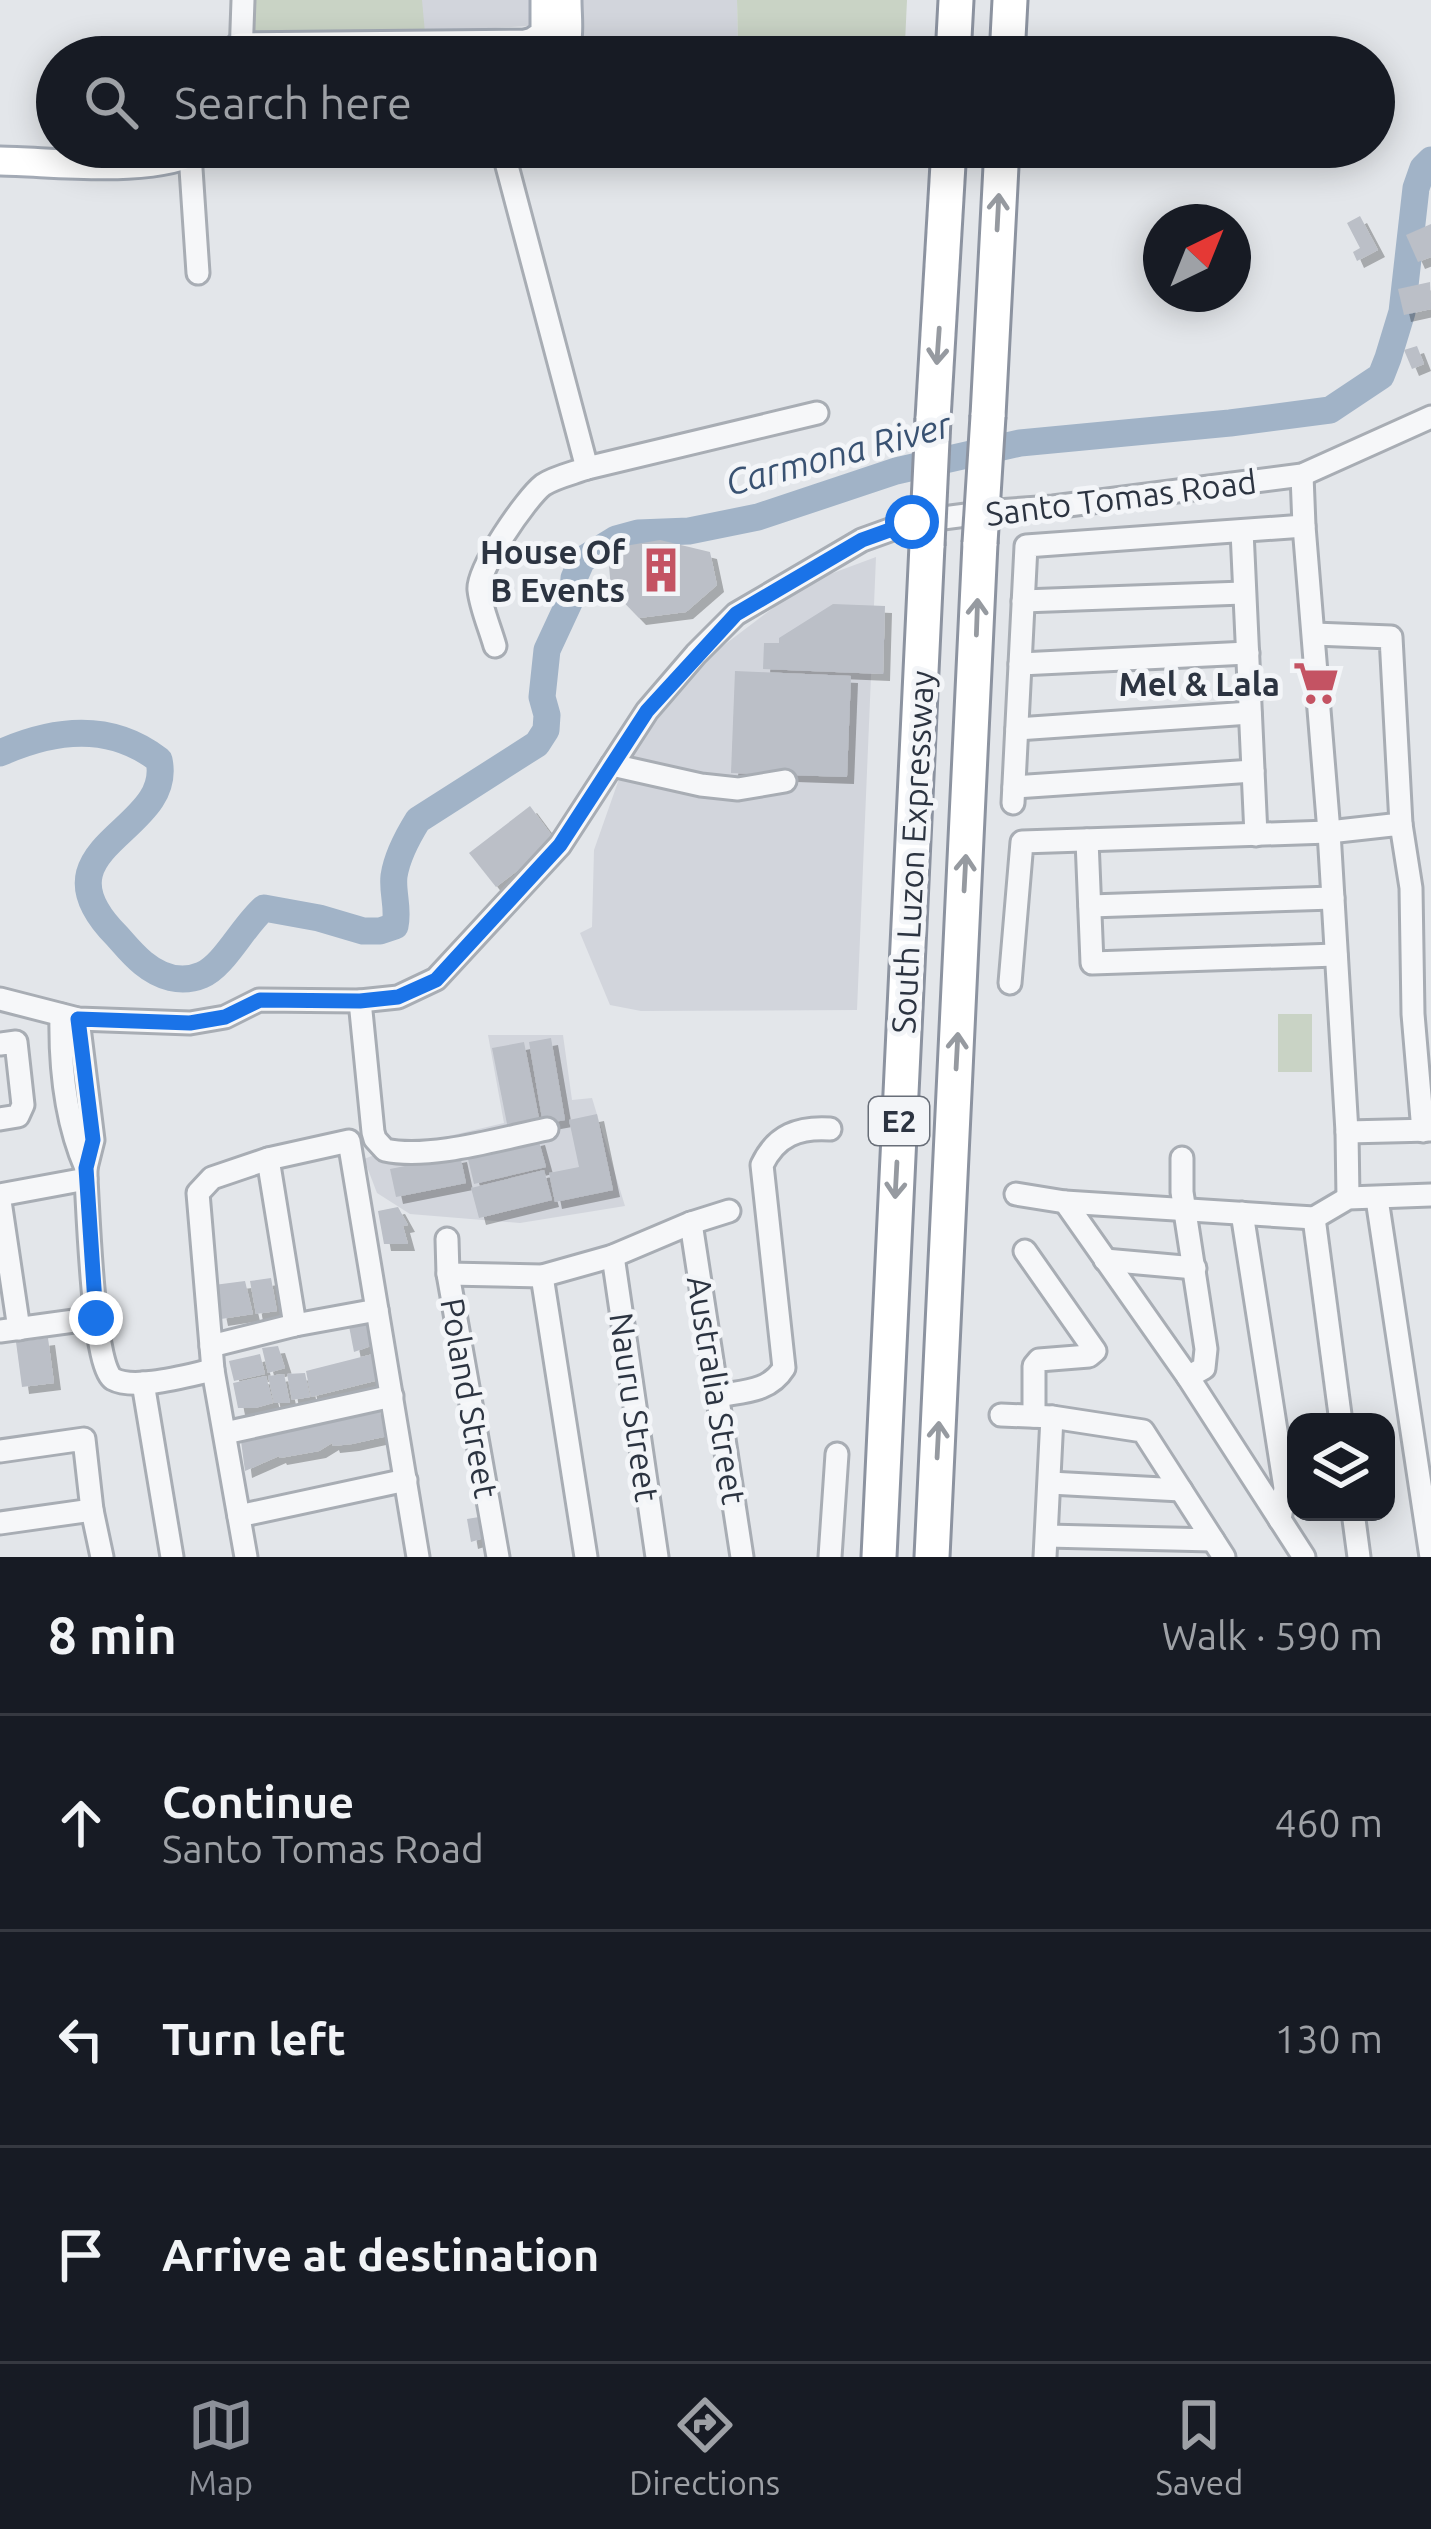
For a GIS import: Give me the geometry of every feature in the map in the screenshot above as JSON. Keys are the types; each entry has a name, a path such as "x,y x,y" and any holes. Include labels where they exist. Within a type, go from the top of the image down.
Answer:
{"highway":[{"path":"954,36 956,0"},
{"path":"1008,36 1010,0"},
{"name":"South Luzon Expressway","path":"879,1557 948,168"},
{"name":"South Luzon Expressway","path":"932,1557 1001,168"}],"main road":[{"path":"542,36 545,0"},
{"path":"567,0 568,36"},
{"path":"0,146 36,146"},
{"path":"0,161 36,162"}],"street":[{"path":"238,36 243,0"},
{"path":"194,168 198,273"},
{"path":"508,168 587,468"},
{"path":"495,646 478,589 481,575 515,516 550,481 817,412"},
{"name":"Santo Tomas Road","path":"0,999 69,1017 190,1023 225,1017 260,1000 398,997 436,980 560,845 647,711 736,614 862,540 912,522 1302,476 1431,417"},
{"path":"1302,476 1330,832 1348,1198"},
{"path":"1252,771 1014,795 1025,546 1304,526"},
{"path":"1242,531 1256,835"},
{"path":"1023,601 1243,593"},
{"path":"1314,634 1390,637 1401,824 1422,1014 1427,1131 1347,1132"},
{"path":"1020,664 1248,653"},
{"path":"1017,729 1250,713"},
{"path":"612,765 739,789 785,781"},
{"path":"1010,983 1022,842 1330,832 1401,824"},
{"path":"1087,840 1092,963 1336,955"},
{"path":"1090,906 1333,898"},
{"path":"360,1001 373,1132 385,1150 440,1150 548,1129"},
{"path":"69,1017 76,1082 93,1140 86,1174 104,1370 114,1380 143,1383 213,1370"},
{"path":"0,1044 16,1042 23,1105 18,1116 0,1119"},
{"path":"718,1396 765,1388 784,1368 762,1165 785,1135 830,1129"},
{"path":"246,1557 213,1370 198,1193 212,1178 268,1159 349,1142 418,1557"},
{"path":"1182,1158 1206,1359 1204,1368 1188,1377"},
{"path":"268,1159 295,1325"},
{"path":"86,1174 0,1198 9,1330 96,1318"},
{"path":"1016,1194 1065,1202 1314,1218 1348,1198 1431,1195"},
{"path":"1377,1199 1431,1557"},
{"path":"1065,1202 1188,1377 1304,1557"},
{"path":"448,1274 542,1276 613,1256 729,1211"},
{"path":"1242,1213 1285,1488 1280,1520"},
{"path":"1314,1218 1340,1413"},
{"name":"Australia Street","path":"691,1223 742,1557"},
{"name":"Poland Street","path":"447,1239 448,1274 498,1557"},
{"path":"1025,1250 1095,1351 1089,1356 1040,1360 1034,1366 1050,1483 1046,1547 1218,1548"},
{"name":"Nauru Street","path":"613,1256 657,1557"},
{"path":"1105,1260 1195,1268"},
{"path":"542,1276 586,1557"},
{"path":"211,1346 377,1310"},
{"path":"143,1383 172,1557"},
{"path":"225,1433 392,1396"},
{"path":"1001,1415 1043,1416 1143,1431 1218,1548"},
{"path":"0,1450 84,1439 102,1557"},
{"path":"830,1557 837,1454"},
{"path":"239,1516 406,1480"},
{"path":"1050,1483 1181,1490"},
{"path":"0,1523 92,1510"},
{"path":"1354,1521 1359,1557"}],"shaded area":[{"path":"230,0 539,0 540,25 360,36 230,36"},
{"path":"582,0 737,0 738,36 583,36"},
{"path":"876,557 857,1010 641,1011 610,1005 580,933 592,927 594,850 619,779 644,736 707,658 806,583"},
{"path":"488,1035 563,1035 572,1100 592,1098 625,1206 520,1223 410,1214 377,1193 364,1159 504,1123"}],"green space":[{"path":"249,0 422,0 425,33 248,36"},
{"path":"737,0 907,0 905,36 738,36"},
{"path":"1278,1014 1312,1014 1312,1072 1278,1072"}],"building":[{"path":"1360,216 1378,250 1357,261 1353,252 1360,248 1347,223"},
{"path":"1431,224 1431,257 1418,262 1406,235"},
{"path":"1430,282 1431,309 1404,315 1398,289"},
{"path":"1417,346 1424,364 1412,369 1404,350"},
{"name":"House Of B Events","path":"660,540 710,552 717,585 686,612 639,618 611,589 608,554"},
{"path":"833,604 885,606 883,674 763,669 764,643 779,643 779,638"},
{"path":"735,671 851,676 847,777 731,773"},
{"path":"530,806 556,841 496,887 469,853"},
{"path":"551,1038 565,1120 543,1124 529,1042"},
{"path":"524,1042 539,1118 507,1124 492,1048"},
{"path":"597,1114 613,1190 555,1202 549,1173 579,1167 569,1120"},
{"path":"538,1138 546,1167 474,1184 467,1155"},
{"path":"460,1155 466,1183 396,1197 390,1169"},
{"path":"544,1170 552,1200 479,1218 471,1188"},
{"path":"398,1207 408,1225 403,1226 408,1244 384,1244 378,1211"},
{"path":"271,1278 277,1311 256,1314 250,1281"},
{"path":"245,1281 253,1314 221,1319 214,1285"},
{"path":"366,1323 371,1346 354,1352 349,1326"},
{"path":"48,1338 54,1383 22,1387 16,1342"},
{"path":"278,1346 285,1368 268,1373 262,1348"},
{"path":"260,1354 265,1374 234,1381 229,1361"},
{"path":"373,1354 379,1380 311,1397 306,1371"},
{"path":"305,1373 310,1397 292,1400 287,1374"},
{"path":"284,1374 290,1403 274,1403 268,1376"},
{"path":"266,1376 273,1403 238,1408 233,1383"},
{"path":"379,1409 388,1436 332,1443 319,1451 279,1456 245,1471 241,1441"},
{"path":"485,1516 490,1536 471,1542 467,1519"}],"waterway":[{"name":"Carmona River","path":"0,753 41,739 81,733 121,740 159,760 158,785 147,806 95,860 88,881 94,906 117,936 139,960 164,975 186,979 210,970 264,908 363,931 395,926 395,869 418,820 537,744 546,730 542,697 547,650 573,594 582,560 616,539 638,533 689,531 758,517 896,471 1020,443 1330,410 1381,376 1402,312 1416,188 1431,160"}],"place":[{"name":"House Of B Events","path":"661,570"},
{"name":"Mel & Lala","path":"1316,683"}],"route":[{"path":"96,1318 86,1168 93,1140 78,1019 190,1023 225,1017 260,1000 398,997 436,980 560,845 647,711 736,614 862,540 912,522"}]}
